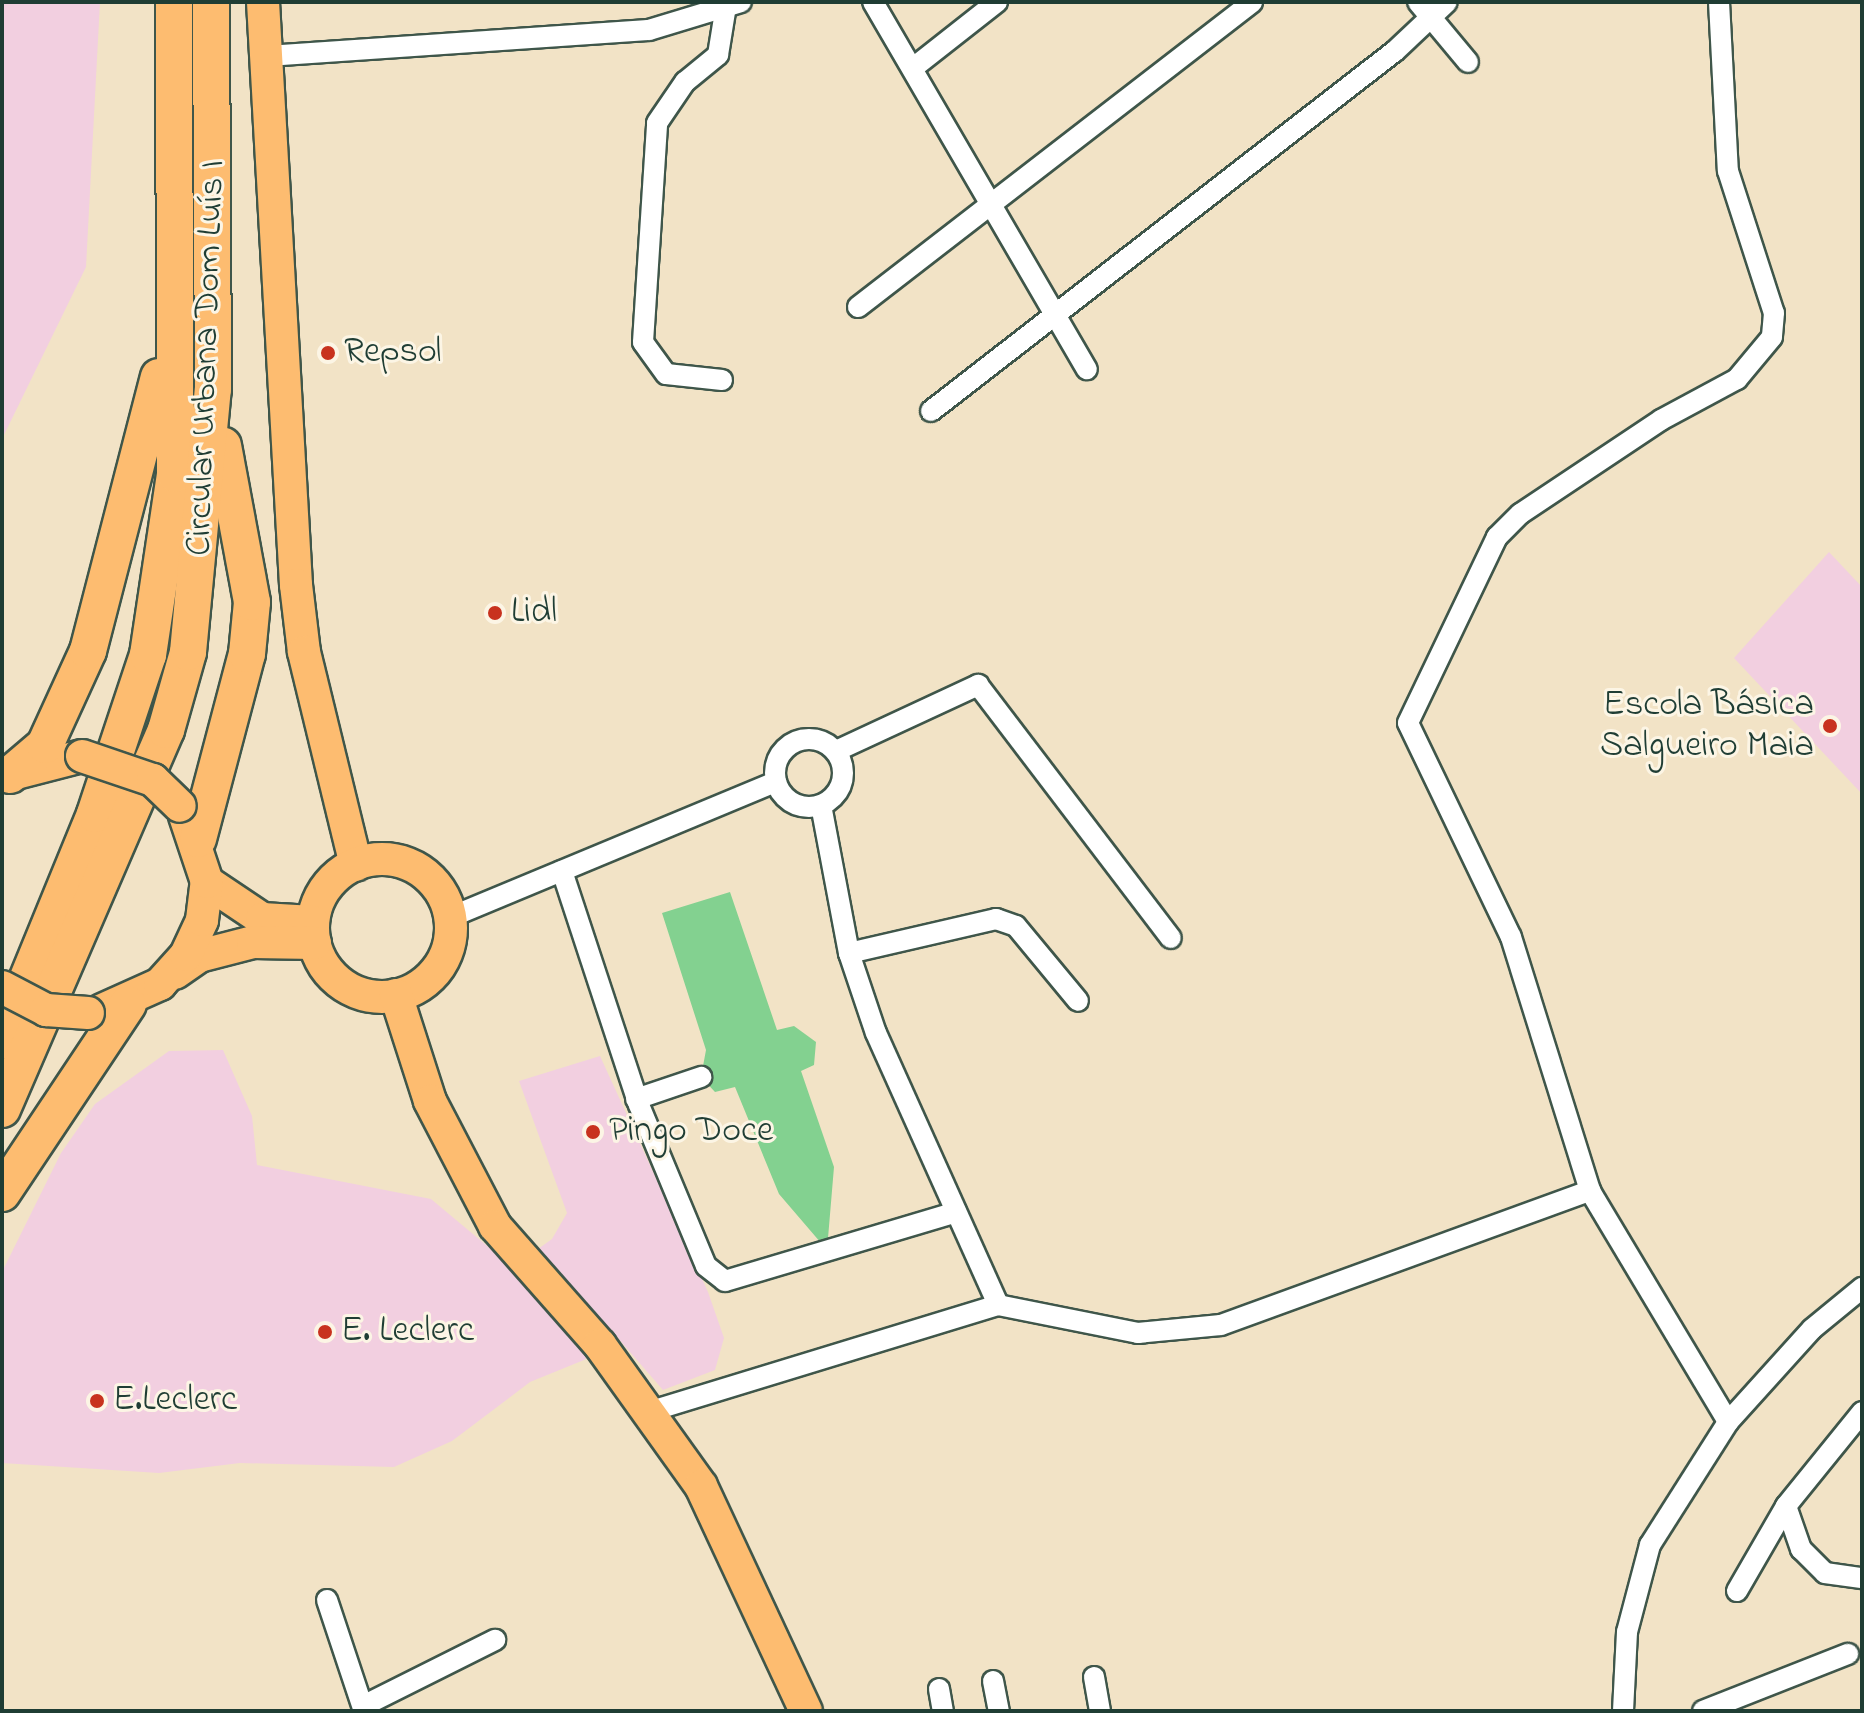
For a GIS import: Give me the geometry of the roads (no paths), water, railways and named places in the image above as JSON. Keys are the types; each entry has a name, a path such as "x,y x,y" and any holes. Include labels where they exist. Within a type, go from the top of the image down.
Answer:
{"highway":[{"name":"Circular Urbana Dom Luís I","path":"2,1041 95,814 148,655 175,474 174,2"},
{"name":"Circular Urbana Dom Luís I","path":"2,1109 166,730 199,582 213,389 216,237 211,2"},
{"path":"6,778 45,745 88,651 150,425 173,296"},
{"path":"198,839 247,654 252,602 213,389"},
{"path":"2,1193 128,1004"}],"main road":[{"path":"263,2 296,585 304,652 356,865"},
{"path":"6,778 82,756 142,775 180,806 198,839 207,882 191,944 160,984"},
{"path":"408,864 436,885 451,917 443,963 427,981 396,995 360,993 340,982 314,932 330,883 356,865 408,864"},
{"path":"207,882 262,919 314,932"},
{"path":"2,987 46,1010 88,1013 128,1004 199,956 253,942 314,932"},
{"path":"396,995 430,1101 503,1238 600,1345 701,1486 806,1711"}],"street":[{"path":"873,2 1087,369"},
{"path":"913,68 997,2"},
{"path":"858,307 1252,2"},
{"path":"931,411 1056,314 1424,10 1447,2"},
{"path":"1719,2 1728,171 1774,313 1772,337 1737,379 1661,420 1520,514 1497,537 1408,723 1511,937 1590,1191 1728,1422"},
{"path":"266,56 605,35 733,7 718,55 685,82 657,123 643,342 666,374 722,380"},
{"path":"1424,10 1468,62"},
{"path":"836,751 978,685 1171,938"},
{"path":"817,739 836,751 842,782 821,805 789,801 776,782 778,758 794,742 817,739"},
{"path":"451,917 776,782"},
{"path":"821,805 849,953 876,1033 998,1305"},
{"path":"562,871 636,1099 706,1266 725,1281 956,1212"},
{"path":"849,953 996,919 1016,926 1078,1001"},
{"path":"636,1099 701,1077"},
{"path":"648,1412 998,1305 1138,1333 1188,1333 1590,1191"},
{"path":"1623,1711 1627,1632 1650,1545 1728,1422 1812,1329 1862,1288"},
{"path":"1737,1591 1786,1506 1862,1412"},
{"path":"1786,1506 1801,1549 1825,1573 1862,1578"},
{"path":"327,1600 364,1708 495,1640"},
{"path":"1703,1711 1848,1654"},
{"path":"1094,1677 1100,1711"},
{"path":"993,1681 999,1711"},
{"path":"939,1689 943,1711"}],"place":[{"name":"Repsol","path":"328,353"},
{"name":"Lidl","path":"495,613"},
{"name":"Escola Básica Salgueiro Maia","path":"1830,726"},
{"name":"Pingo Doce","path":"593,1132"},
{"name":"E. Leclerc","path":"325,1332"},
{"name":"E.Leclerc","path":"97,1401"}]}
